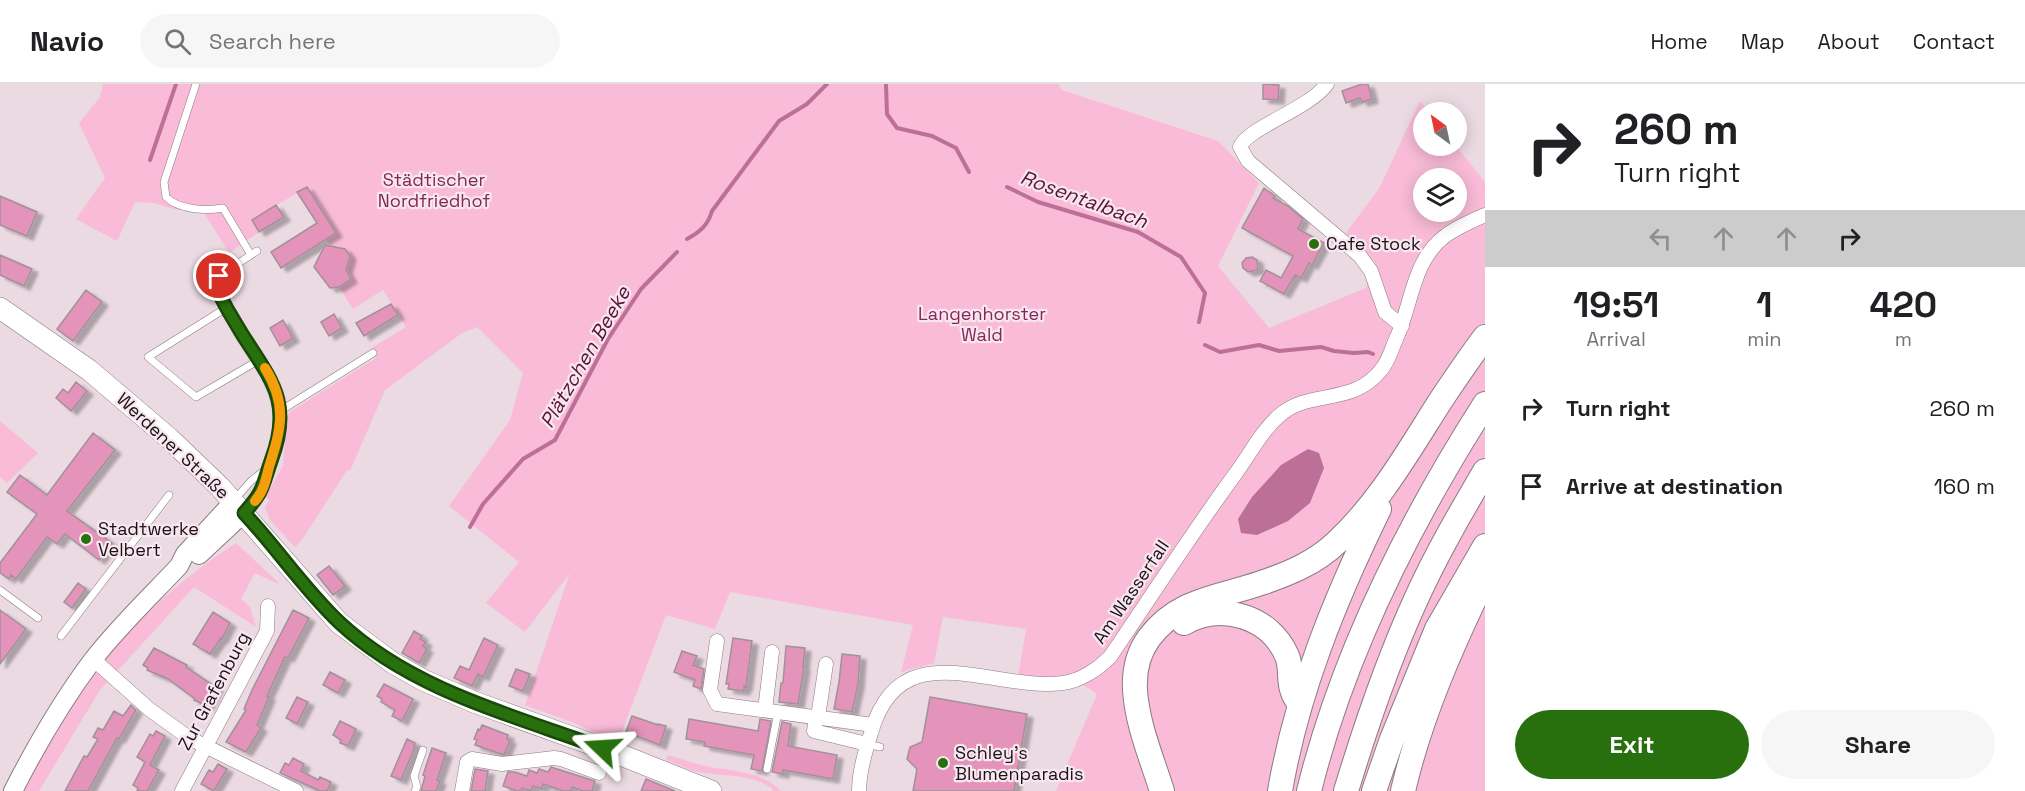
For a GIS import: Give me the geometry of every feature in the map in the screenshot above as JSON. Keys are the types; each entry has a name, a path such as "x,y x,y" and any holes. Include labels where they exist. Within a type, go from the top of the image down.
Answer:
{"highway":[{"path":"1280,791 1300,704 1318,648 1389,484 1441,400 1485,336"},
{"path":"1309,791 1350,663 1386,580 1427,501 1485,404"},
{"path":"1346,791 1373,703 1407,620 1439,554 1485,471"},
{"path":"1162,791 1141,722 1135,693 1137,664 1147,642 1169,616 1185,606 1205,598 1258,584 1291,572 1313,560 1336,544 1389,484"},
{"path":"1374,791 1392,739 1437,629 1485,546"},
{"path":"1403,791 1429,705 1462,625 1485,577"},
{"path":"1178,791 1154,715 1149,670 1157,651 1181,625 1200,616 1225,612 1252,619 1270,631 1279,641 1288,657 1292,691 1300,704"}],"main road":[{"name":"Werdener Straße","path":"0,308 89,370 170,439 238,507 332,615 348,630 393,663 423,680 474,702 607,750 711,791"},
{"path":"13,791 58,711 93,659 121,626 179,566 200,554 238,507"}],"street":[{"path":"1327,84 1322,91 1301,107 1250,134 1242,140 1240,147 1248,161 1360,256 1371,271 1385,312 1402,326"},
{"name":"Am Wasserfall","path":"856,788 874,746 873,725 881,707 893,689 904,681 916,676 944,673 1065,688 1101,666 1110,657 1195,529 1270,426 1288,409 1353,391 1374,379 1383,367 1402,326 1414,285 1428,254 1435,244 1452,231 1485,215"},
{"name":"Zur Grafenburg","path":"182,791 267,631 268,606"},
{"path":"717,641 710,690 717,704 873,725"},
{"path":"772,652 772,711"},
{"path":"93,659 149,709 189,738 296,791"},
{"path":"826,664 814,730 874,746"},
{"path":"462,791 467,762 472,759 502,764 554,758 599,773"}],"lane":[{"path":"196,84 164,182 166,197 176,205 211,210 223,208 254,253 219,276 215,286 276,391 280,411 279,439 264,487 258,497 238,507"},
{"path":"226,308 148,357 196,397 259,360"},
{"path":"280,411 373,353"},
{"path":"238,507 251,481 270,466"},
{"path":"61,636 169,495"},
{"path":"0,590 38,618"},
{"path":"767,769 772,711"},
{"path":"415,791 417,787 414,776 423,750"}],"green space":[{"path":"103,84 1058,84 1062,90 1218,141 1259,183 1218,266 1269,328 1366,288 1374,261 1346,233 1380,187 1413,116 1413,156 1464,156 1485,182 1485,791 1056,791 1097,694 1068,675 1018,677 1026,629 943,617 934,663 901,672 913,625 730,592 715,629 666,615 619,739 614,741 572,722 525,705 570,573 525,632 486,603 519,562 449,506 510,420 523,373 477,327 462,333 385,390 350,471 347,470 302,540 295,547 270,520 265,508 269,500 265,497 283,466 287,417 291,411 376,358 370,349 406,327 383,290 353,309 339,287 351,279 346,270 350,256 345,249 331,246 326,239 336,232 307,187 252,220 259,232 229,253 204,213 174,209 154,203 135,202 117,241 76,219 105,178 79,123 100,97"},
{"path":"0,421 38,453 7,483 0,477"},
{"path":"236,543 279,583 255,573 241,599 250,607 256,627 194,587 100,690 39,791 23,791 81,693 119,644 162,599"},
{"path":"668,755 701,765 753,775 781,791 772,791 772,788 754,780 694,771 666,760"}],"shaded area":[{"path":"1308,449 1319,453 1324,468 1310,503 1288,521 1257,535 1241,533 1238,519 1252,497 1281,465"}],"building":[{"path":"1263,84 1279,85 1278,100 1263,99"},
{"path":"1368,84 1372,99 1362,102 1360,98 1346,103 1342,91"},
{"path":"307,187 336,233 281,268 271,252 317,223 297,192"},
{"path":"1264,188 1275,196 1273,198 1288,206 1303,219 1298,229 1324,243 1312,265 1309,263 1301,278 1295,275 1284,294 1260,281 1266,270 1281,278 1293,256 1242,228"},
{"path":"0,196 37,212 27,236 0,225"},
{"path":"276,205 284,217 259,232 252,220"},
{"path":"325,245 345,249 350,256 346,270 351,279 339,287 330,288 314,267"},
{"path":"0,255 32,269 24,286 0,275"},
{"path":"1252,257 1257,260 1258,270 1248,272 1243,268 1242,263 1246,258"},
{"path":"86,290 102,302 73,341 57,329"},
{"path":"391,304 398,315 364,336 356,323"},
{"path":"334,314 342,328 329,336 321,322"},
{"path":"283,320 293,338 280,346 270,328"},
{"path":"76,382 87,391 71,411 56,398 63,389 68,393"},
{"path":"93,433 115,450 67,511 112,543 99,560 65,534 57,544 47,537 16,579 11,575 9,579 0,573 0,563 37,514 7,492 20,475 47,495"},
{"path":"329,566 345,586 333,595 317,575"},
{"path":"78,583 86,589 72,608 64,602"},
{"path":"0,610 26,629 0,664"},
{"path":"293,610 309,618 288,658 285,657 257,725 261,728 246,752 226,742 246,710 244,709 252,690"},
{"path":"213,612 230,623 222,639 210,654 193,644"},
{"path":"414,631 422,636 420,639 426,642 423,646 427,649 419,663 402,653"},
{"path":"484,638 498,645 483,677 478,674 472,686 454,678 460,666 469,670"},
{"path":"733,638 752,641 744,691 728,689 729,684 726,684"},
{"path":"786,646 805,648 798,704 779,702"},
{"path":"154,648 187,665 186,667 217,688 207,706 194,700 168,679 147,670 148,668 143,665"},
{"path":"682,651 697,656 693,665 704,669 701,689 693,686 695,680 674,672"},
{"path":"842,654 860,656 858,684 852,712 834,709"},
{"path":"516,669 530,674 523,691 509,686"},
{"path":"330,672 345,680 338,693 323,685"},
{"path":"384,684 413,699 402,721 392,716 395,710 381,702 382,699 377,696"},
{"path":"297,697 308,702 297,724 286,718"},
{"path":"930,697 1027,714 1014,791 913,791 917,769 907,759 910,747 922,742"},
{"path":"131,705 136,710 119,739 117,738 88,791 65,791 84,756 87,757 98,739 93,737 98,728 103,730 114,711 123,716"},
{"path":"632,716 666,726 660,745 626,732"},
{"path":"689,719 758,731 760,719 771,721 762,771 751,769 754,755 704,746 705,742 686,739"},
{"path":"340,721 356,729 348,746 340,743 341,740 333,735"},
{"path":"782,722 791,724 788,746 837,755 833,779 783,770 783,774 772,772"},
{"path":"482,725 508,735 507,739 510,740 504,755 475,745 477,740 474,739"},
{"path":"156,731 165,736 150,765 159,770 147,791 137,791 138,788 133,785 145,762 137,757 150,734 153,736"},
{"path":"407,739 415,743 415,747 401,780 391,776"},
{"path":"432,748 446,753 437,780 440,781 436,791 421,791 425,776 423,775"},
{"path":"293,758 304,764 301,771 318,780 320,777 331,782 327,791 320,791 280,773 285,763 289,765"},
{"path":"218,764 227,769 214,791 201,784 209,770 213,772"},
{"path":"551,767 595,781 592,791 572,787 571,791 563,791 543,784 542,789 533,786 531,791 522,788 521,791 517,791 503,786 508,772 527,776 529,770 537,773 539,769 548,772"},
{"path":"475,769 488,771 485,791 471,791"},
{"path":"646,779 675,791 641,791"}],"waterway":[{"path":"150,160 176,84"},
{"name":"Plätzchen Beeke","path":"687,239 706,224 712,211 779,121 807,104 827,84"},
{"name":"Rosentalbach","path":"886,84 887,114 897,128 932,136 956,148 969,172"},
{"name":"Rosentalbach","path":"1007,187 1038,202 1138,232 1181,257 1205,293 1199,322"},
{"name":"Plätzchen Beeke","path":"470,527 483,504 523,459 555,440 608,339 641,289 677,252"},
{"name":"Rosentalbach","path":"1205,345 1220,352 1259,345 1279,351 1321,347 1334,351 1373,354"}],"slow traffic":[{"path":"255,501 264,487 280,430 279,401 265,368"}],"place":[{"name":"Cafe Stock","path":"1314,244"},
{"name":"Stadtwerke Velbert","path":"86,539"},
{"name":"Schley's Blumenparadis","path":"943,763"}],"route":[{"path":"219,276 215,286 233,320 267,371 276,391 280,411 279,439 264,487 244,513 324,607 348,630 393,663 423,680 474,702 602,748"}],"park label":[{"name":"Städtischer Nordfriedhof","path":"434,190"},
{"name":"Langenhorster Wald","path":"982,324"}]}
